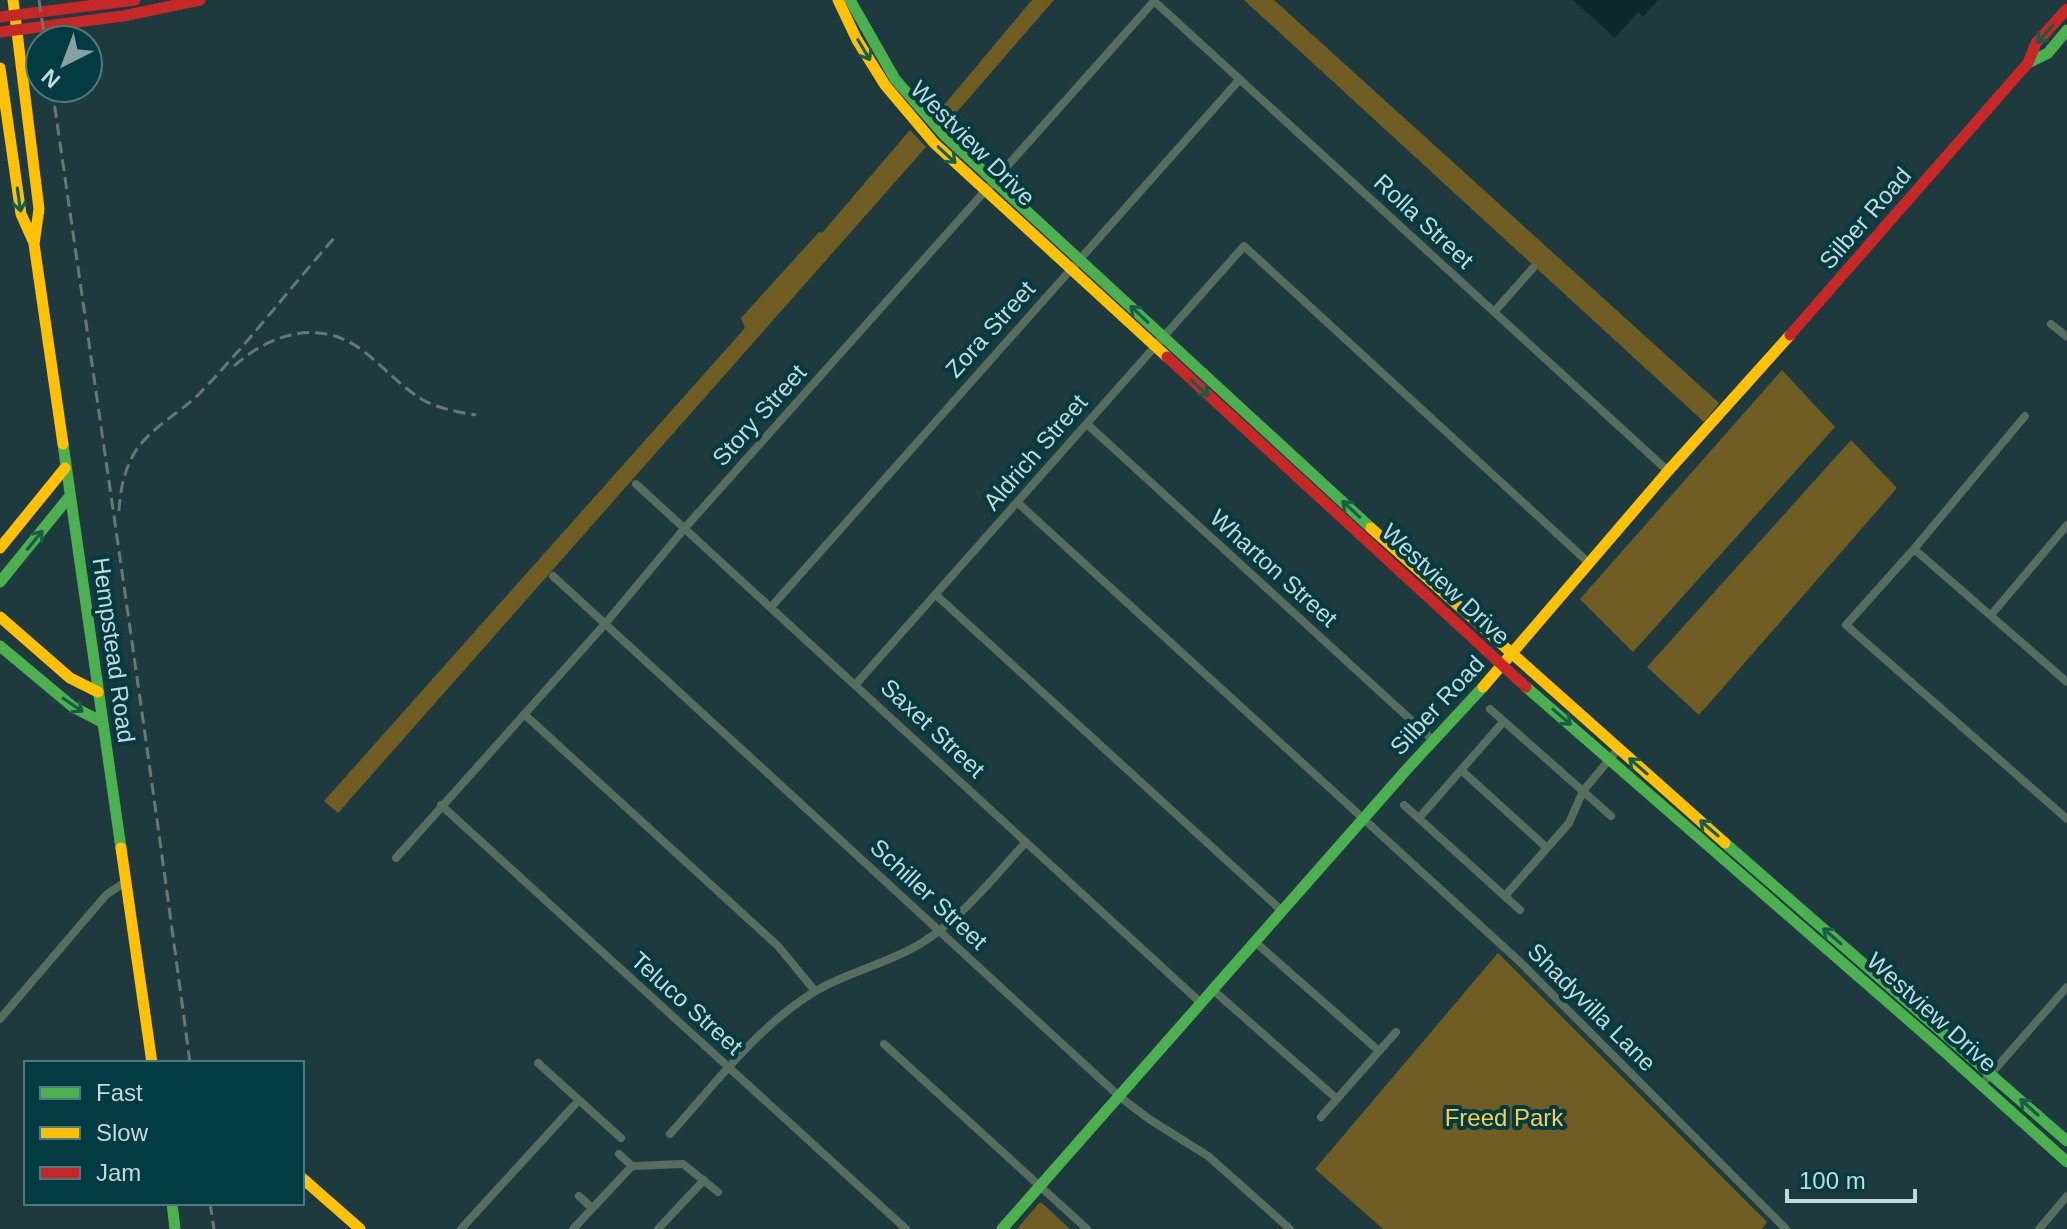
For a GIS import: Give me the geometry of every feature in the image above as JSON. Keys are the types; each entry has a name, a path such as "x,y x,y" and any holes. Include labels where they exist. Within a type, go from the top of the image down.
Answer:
{"main road":[{"name":"Hempstead Road","path":"13,0 39,209 34,244"},
{"path":"0,17 135,0"},
{"path":"0,32 123,16 200,0"},
{"name":"Westview Drive","path":"838,0 857,40 885,85 934,143 990,187 1076,264 1392,556 1502,666 1614,754"},
{"name":"Westview Drive","path":"850,0 902,89 990,187"},
{"name":"Silber Road","path":"1002,1229 1513,655 1668,471 2028,63 2036,43 2067,9"},
{"name":"Silber Road","path":"2028,63 2048,53 2067,30"},
{"name":"Hempstead Road","path":"0,68 21,214 34,244 152,1061"},
{"path":"0,548 65,468"},
{"path":"0,582 69,497"},
{"name":"Westview Drive","path":"1392,556 1513,655 1614,754 2067,1162"},
{"path":"0,617 70,678 98,692"},
{"path":"0,646 73,707 102,722"},
{"path":"27,669 39,651"},
{"name":"Westview Drive","path":"1763,885 1991,1073 2067,1141"},
{"path":"304,1180 360,1229"},
{"path":"172,1205 175,1229"}],"street":[{"name":"Story Street","path":"396,858 1154,0"},
{"name":"Rolla Street","path":"1154,0 1668,471"},
{"name":"Zora Street","path":"772,606 1240,79"},
{"name":"Aldrich Street","path":"856,684 1244,246 1589,563"},
{"path":"1494,312 1533,268"},
{"path":"2051,324 2067,337"},
{"path":"2025,416 1846,625 2067,819"},
{"name":"Wharton Street","path":"1087,424 1434,741"},
{"name":"Saxet Street","path":"636,484 1201,1003"},
{"name":"Shadyvilla Lane","path":"1018,503 1519,961 1786,1229"},
{"path":"1991,615 2067,525"},
{"path":"1914,549 2067,682"},
{"name":"Schiller Street","path":"553,576 1120,1097 1208,1156 1290,1229"},
{"path":"936,595 1282,911"},
{"path":"1490,709 1611,816"},
{"path":"524,714 778,946 815,991"},
{"path":"1419,818 1504,721"},
{"path":"1505,896 1569,823 1583,791 1614,754"},
{"path":"1461,770 1547,848"},
{"name":"Teluco Street","path":"441,805 906,1229"},
{"path":"1404,805 1520,910"},
{"path":"670,1134 764,1030 815,991 894,958 939,931 959,915 1026,842"},
{"path":"0,1019 106,895 125,882"},
{"path":"1255,942 1379,1051"},
{"path":"1981,1085 2067,987"},
{"path":"1213,990 1337,1099"},
{"path":"1321,1117 1396,1032"},
{"path":"884,1044 1087,1229"},
{"path":"538,1063 621,1138"},
{"path":"461,1229 579,1100"},
{"path":"619,1154 632,1166"},
{"path":"573,1229 632,1166 683,1164 718,1192"},
{"path":"658,1229 704,1180"},
{"path":"579,1196 592,1208"},
{"path":"2039,1229 2067,1196"}],"green space":[{"path":"1032,0 1054,0 944,127 934,117"},
{"path":"1244,0 1274,0 1719,403 1704,422"},
{"path":"910,130 926,147 338,813 324,801 745,328 741,318 819,232 822,233"},
{"path":"1782,370 1835,427 1633,652 1580,599"},
{"path":"1851,440 1897,488 1699,715 1647,667"},
{"name":"Freed Park","path":"1498,953 1767,1222 1762,1229 1383,1229 1315,1169"},
{"path":"1042,1203 1070,1229 1017,1229"}],"water":[{"path":"1573,0 1658,0 1643,17 1638,12 1615,38"}],"railway":[{"path":"39,0 43,24"},
{"path":"54,104 190,1061"},
{"path":"119,511 125,473 141,443 216,377 335,237"},
{"path":"234,366 279,338 295,334 329,334 362,350 423,400 442,408 476,415"},
{"path":"210,1205 214,1229"}],"traffic: fast":[{"path":"850,0 895,79 944,135 1371,528"},
{"path":"2028,63 2048,53 2067,30"},
{"path":"63,444 121,848"},
{"path":"0,582 69,497"},
{"path":"0,646 73,707 102,722"},
{"path":"1002,1229 1483,687"},
{"path":"1526,687 2067,1162"},
{"path":"1725,843 2067,1141"},
{"path":"172,1205 175,1229"}],"traffic: slow":[{"path":"13,0 39,209 34,244 63,444"},
{"path":"838,0 857,40 885,85 934,143 1167,357"},
{"path":"0,68 21,214 34,243"},
{"path":"1483,687 1668,471 1790,335"},
{"path":"0,548 65,468"},
{"path":"1371,528 1725,843"},
{"path":"0,617 70,678 98,692"},
{"path":"121,848 152,1061"},
{"path":"304,1180 360,1229"}],"traffic: jam":[{"path":"0,17 135,0"},
{"path":"0,32 123,16 200,0"},
{"path":"1790,335 2028,63 2036,43 2067,9"},
{"path":"1167,357 1526,687"}]}
